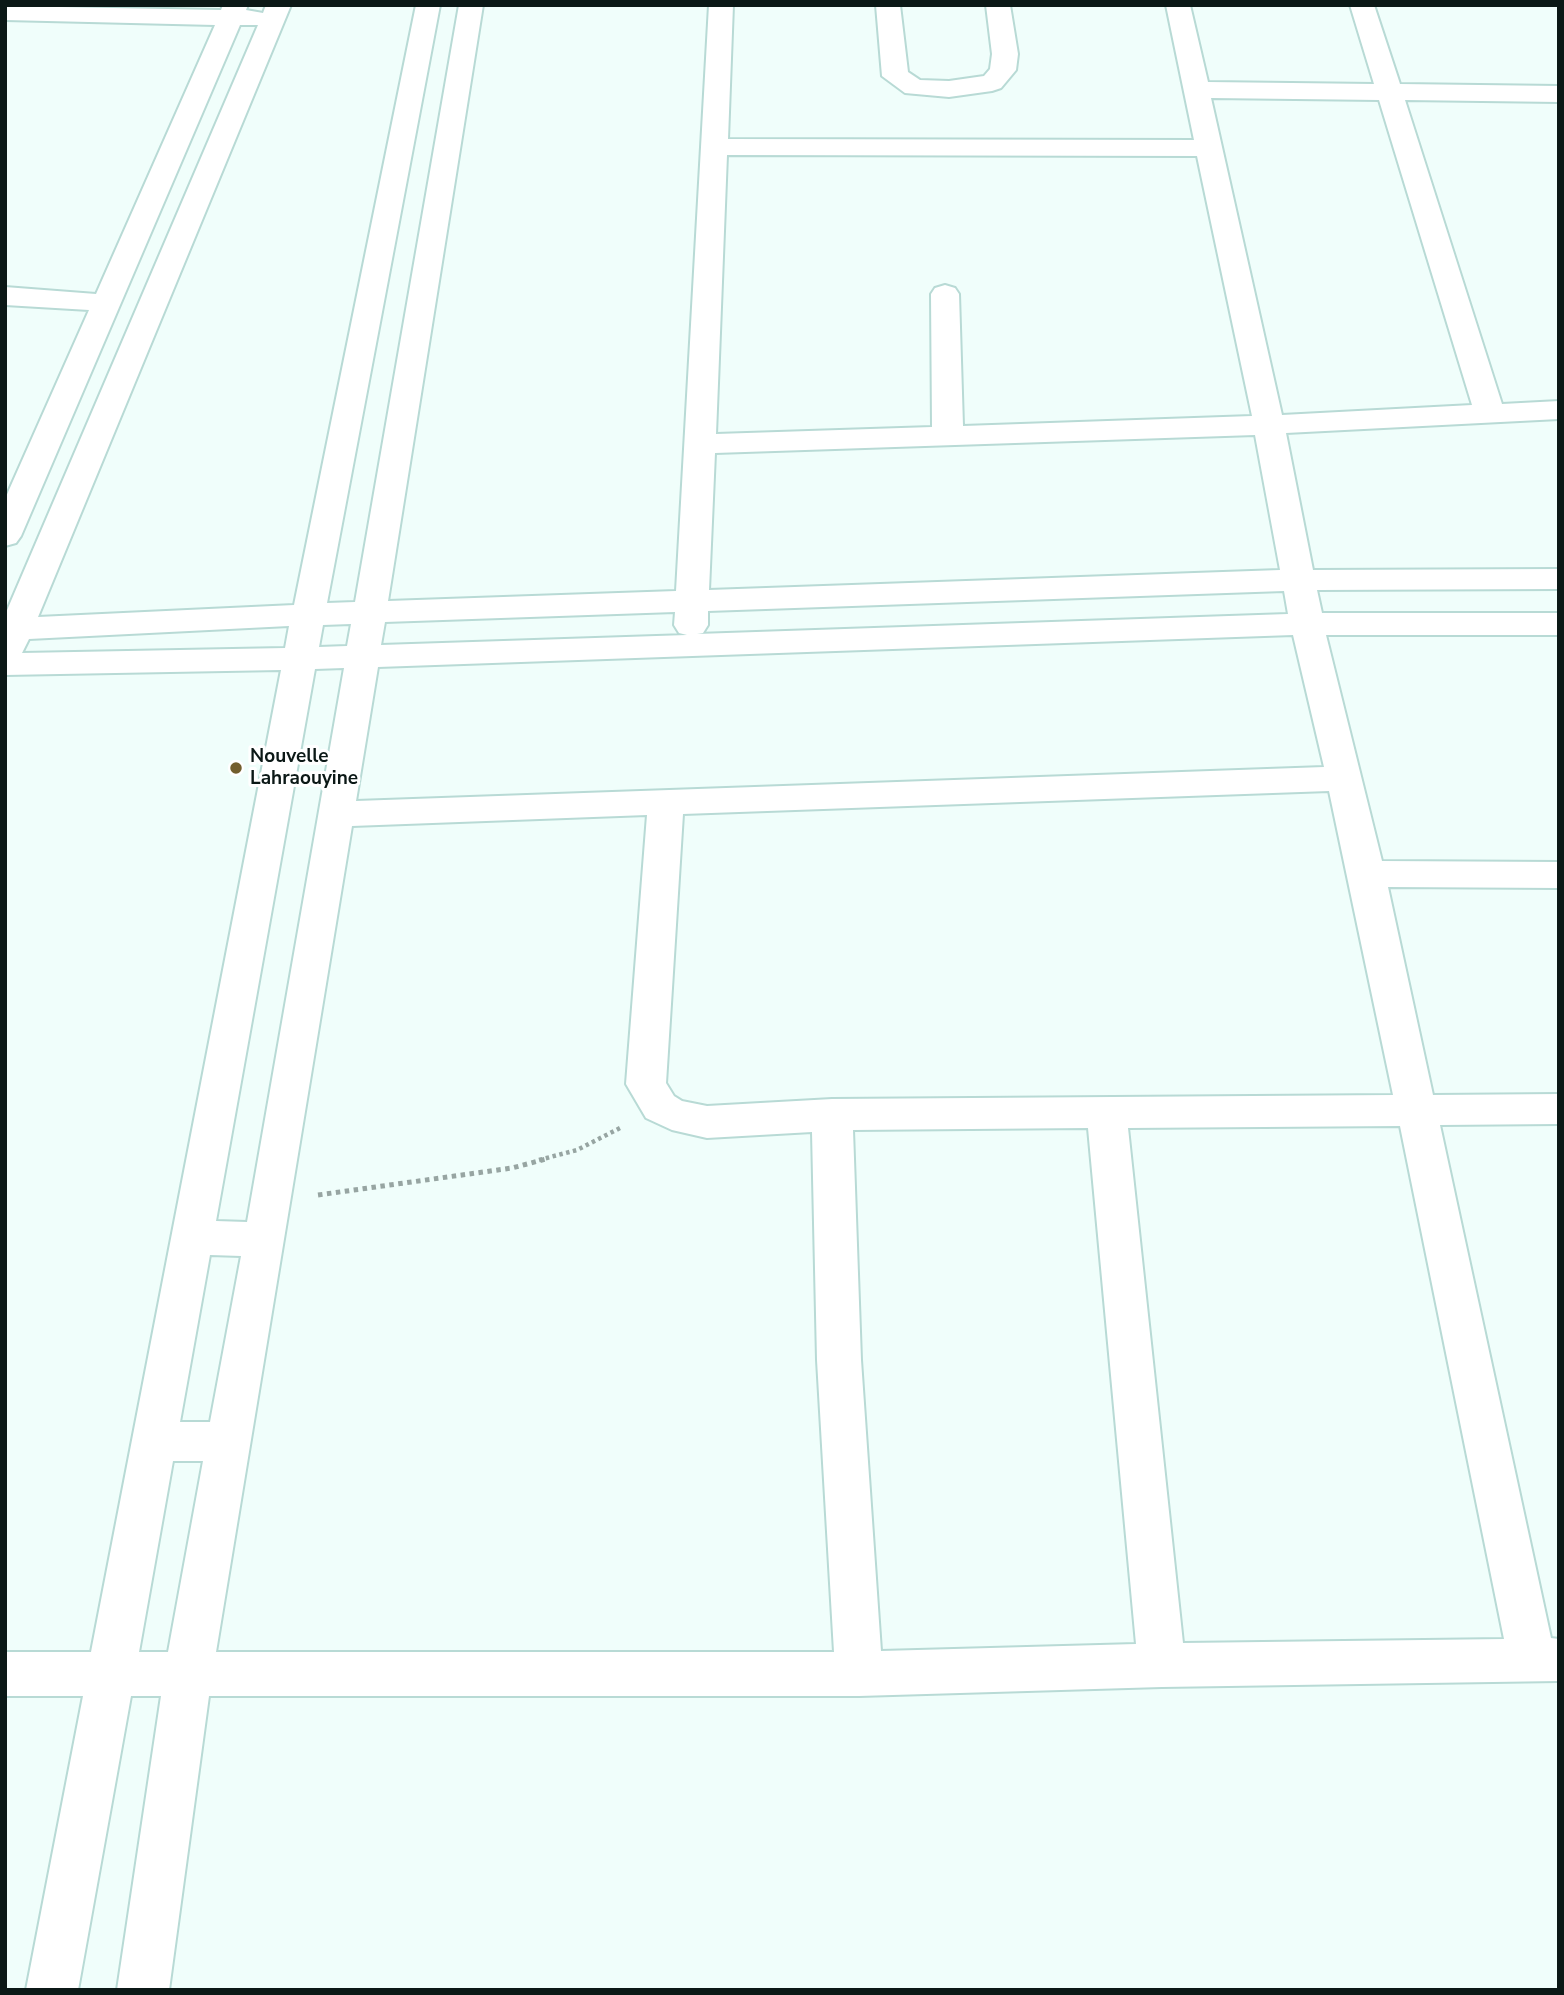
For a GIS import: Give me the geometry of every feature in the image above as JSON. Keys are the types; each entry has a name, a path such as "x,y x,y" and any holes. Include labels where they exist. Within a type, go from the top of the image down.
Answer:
{"street":[{"path":"52,1990 300,659 428,5"},
{"path":"143,1990 188,1674 269,1219 471,5"},
{"path":"691,645 698,444 721,5"},
{"path":"888,5 895,76 914,87 950,118"},
{"path":"950,118 992,83 1003,70 1004,54 998,5"},
{"path":"5,1674 859,1674 1162,1665 1546,1660 1465,1335 1414,1109 1367,874 1307,624 1269,425 1178,5"},
{"path":"1362,5 1489,412"},
{"path":"5,536 233,11"},
{"path":"5,13 276,12 9,638 371,612 1299,580 1559,579"},
{"path":"1196,90 1559,94"},
{"path":"715,147 950,118 1208,148"},
{"path":"374,286 424,284"},
{"path":"945,294 948,438"},
{"path":"5,296 107,303"},
{"path":"698,444 948,438 1559,410"},
{"path":"5,664 300,659 1307,624 1559,624"},
{"path":"336,814 1342,778"},
{"path":"666,801 646,1084 660,1107 686,1119 707,1122 832,1115 1559,1109"},
{"path":"1367,874 1559,875"},
{"path":"1106,1112 1162,1665"},
{"path":"832,1115 839,1360 859,1674"},
{"path":"194,1238 269,1219"},
{"path":"156,1442 229,1441"}],"path":[{"path":"269,1219 512,1168 578,1150 660,1107"}],"place":[{"name":"Nouvelle Lahraouyine","path":"236,768"}]}
